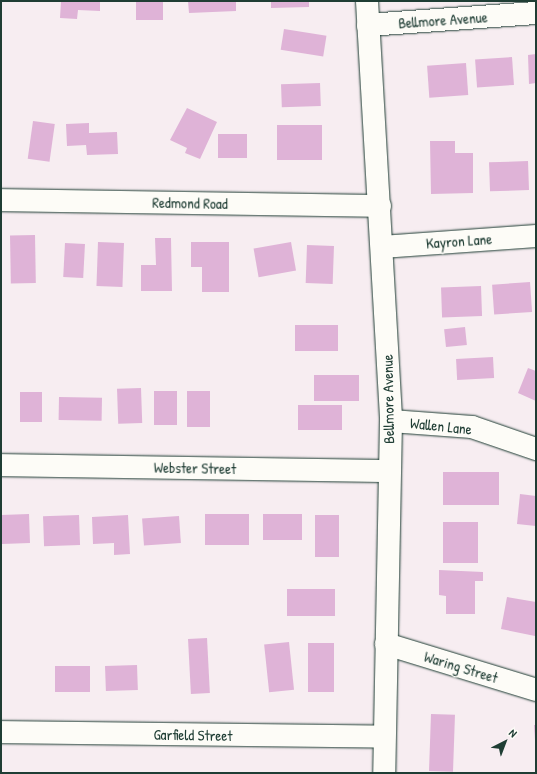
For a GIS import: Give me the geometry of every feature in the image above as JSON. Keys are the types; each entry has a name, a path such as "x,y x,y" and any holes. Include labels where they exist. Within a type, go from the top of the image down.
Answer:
{"street":[{"name":"Bellmore Avenue","path":"367,1 380,206 391,421 388,471 384,773"},
{"name":"Bellmore Avenue","path":"368,25 527,14"},
{"name":"Redmond Road","path":"1,200 380,206"},
{"name":"Kayron Lane","path":"382,247 536,236"},
{"name":"Wallen Lane","path":"391,421 472,427 536,449"},
{"name":"Webster Street","path":"1,465 388,471"},
{"name":"Waring Street","path":"386,644 536,690"},
{"name":"Garfield Street","path":"1,732 384,737"}],"building":[{"path":"61,1 100,1 100,11 78,10 77,19 60,18"},
{"path":"136,1 163,1 163,20 136,20"},
{"path":"188,1 236,1 236,11 189,13"},
{"path":"271,1 309,1 309,7 271,8"},
{"path":"284,29 326,36 323,56 281,50"},
{"path":"536,54 536,83 529,84 528,55"},
{"path":"512,57 514,85 477,88 475,60"},
{"path":"466,63 468,95 429,98 427,66"},
{"path":"320,83 321,106 282,107 281,84"},
{"path":"187,108 217,122 200,159 185,153 187,148 170,140"},
{"path":"33,121 55,124 49,162 28,159"},
{"path":"89,123 89,133 117,132 118,154 87,155 86,145 67,146 66,124"},
{"path":"277,125 322,125 322,160 277,160"},
{"path":"218,134 247,134 247,158 218,158"},
{"path":"430,141 455,141 455,153 473,153 473,193 431,194"},
{"path":"528,161 529,190 490,191 489,162"},
{"path":"10,235 35,235 36,283 11,283"},
{"path":"155,238 171,238 172,291 141,291 141,265 156,265"},
{"path":"98,242 124,243 122,287 96,286"},
{"path":"191,242 229,242 229,292 202,292 202,267 191,267"},
{"path":"291,242 296,271 259,277 254,249"},
{"path":"65,243 85,244 83,278 63,277"},
{"path":"307,245 334,246 333,284 306,283"},
{"path":"530,282 532,312 494,315 492,285"},
{"path":"481,286 482,316 442,317 441,287"},
{"path":"295,325 338,325 338,351 295,351"},
{"path":"465,327 467,345 446,347 444,329"},
{"path":"493,357 494,378 457,380 456,359"},
{"path":"528,368 536,371 536,401 518,393"},
{"path":"314,375 359,375 359,401 314,401"},
{"path":"141,388 142,423 118,424 117,389"},
{"path":"154,391 177,391 177,425 154,425"},
{"path":"187,391 210,391 210,427 187,427"},
{"path":"20,392 42,392 42,422 20,422"},
{"path":"59,397 102,398 102,421 59,420"},
{"path":"298,405 342,405 342,430 298,430"},
{"path":"443,472 499,472 499,505 443,505"},
{"path":"520,494 536,496 536,526 517,524"},
{"path":"29,514 30,543 2,544 1,515"},
{"path":"205,514 249,514 249,545 205,545"},
{"path":"263,514 302,514 302,540 263,540"},
{"path":"79,515 80,545 44,546 43,516"},
{"path":"128,515 130,554 114,555 114,543 93,544 92,517"},
{"path":"315,515 339,515 339,557 315,557"},
{"path":"179,516 181,543 144,546 142,519"},
{"path":"443,522 478,522 478,563 443,563"},
{"path":"439,570 483,572 483,581 475,581 475,614 446,614 446,596 439,595"},
{"path":"287,589 335,589 335,616 287,616"},
{"path":"507,597 536,602 535,636 501,629"},
{"path":"207,638 210,693 191,694 188,639"},
{"path":"289,642 294,690 269,692 264,645"},
{"path":"308,643 334,643 334,692 308,692"},
{"path":"137,665 138,690 106,691 105,666"},
{"path":"55,666 90,666 90,692 55,692"},
{"path":"431,714 455,715 453,772 429,771"},
{"path":"534,725 536,725 536,740 535,740"}]}
